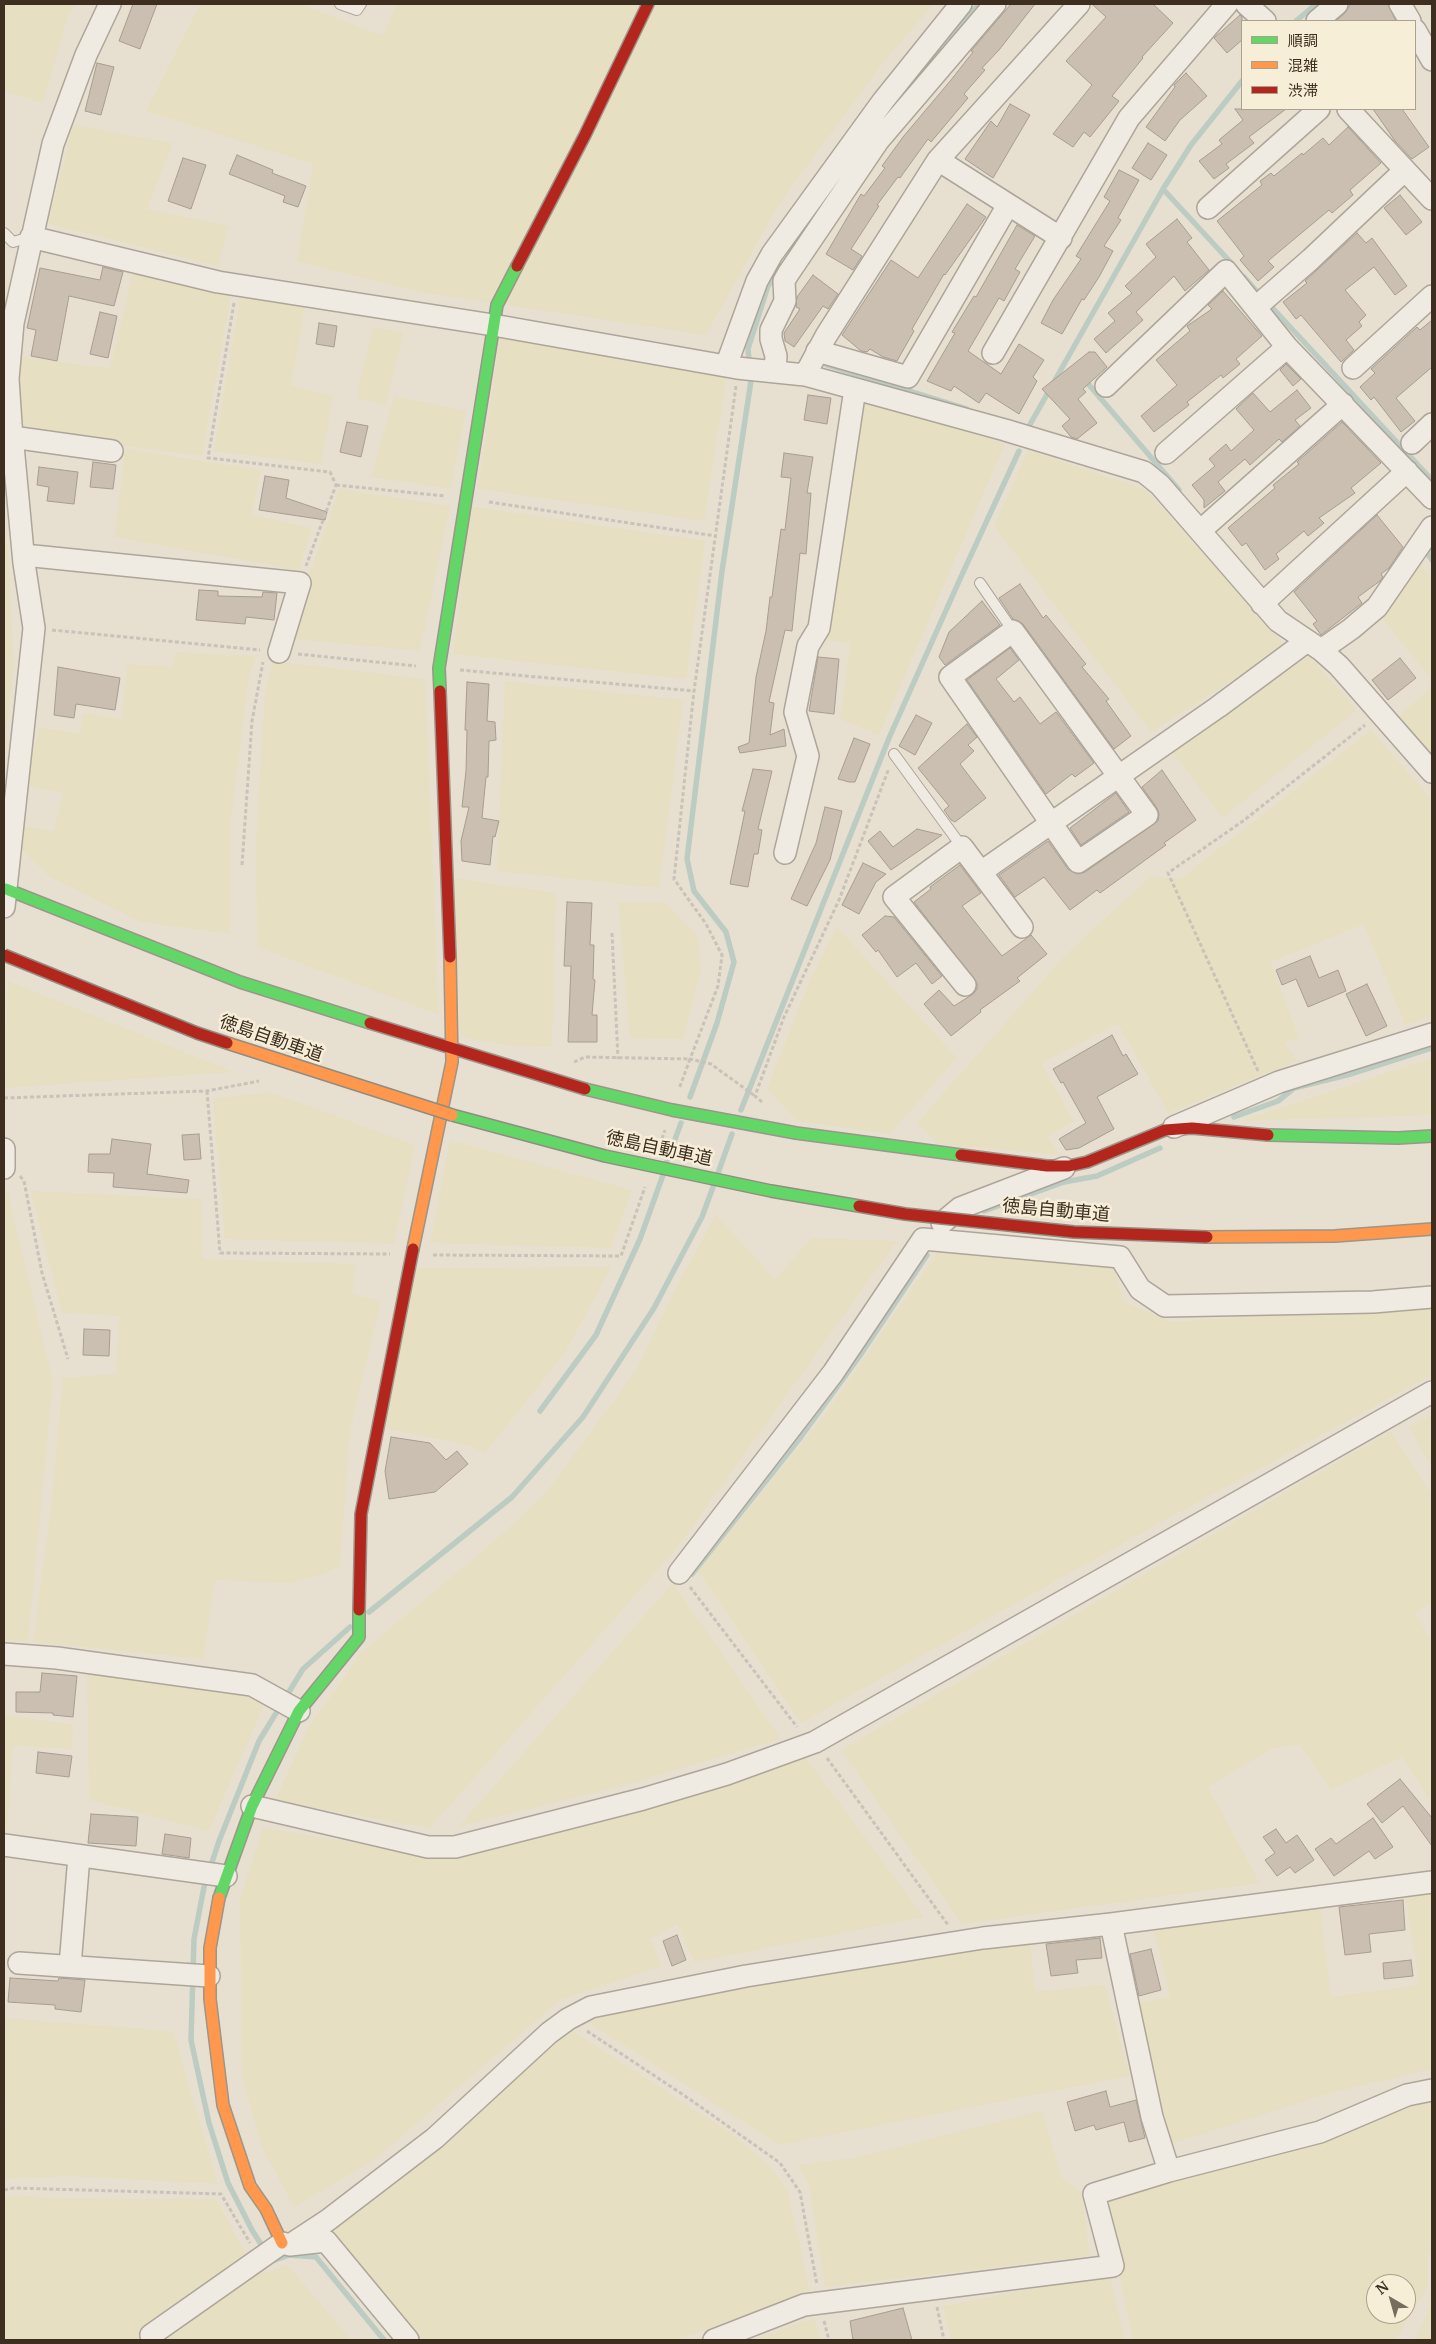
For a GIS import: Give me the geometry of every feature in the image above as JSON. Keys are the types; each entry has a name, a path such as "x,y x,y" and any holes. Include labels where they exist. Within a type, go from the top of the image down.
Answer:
{"main road":[{"path":"286,2244 250,2186 224,2104 210,1999 210,1948 221,1889 252,1806 294,1708 359,1637 361,1514 453,1050 439,668 497,305 585,135 648,4"},
{"path":"5,898 240,982 562,1083 672,1110 796,1133 1046,1166 1069,1166 1087,1162 1165,1130 1192,1128 1274,1136 1398,1138 1432,1136"},
{"name":"徳島自動車道","path":"4,955 197,1032 314,1072 476,1122 605,1156 771,1192 905,1214 1074,1232 1206,1237 1335,1236 1432,1229"},
{"name":"徳島自動車道","path":"1335,1236 1432,1223"}],"street":[{"path":"5,898 34,628 9,428 8,322 53,144 86,55 110,4"},
{"path":"740,368 757,281 775,274 960,4"},
{"path":"871,134 995,4"},
{"path":"805,375 818,351 938,160 1079,4"},
{"path":"994,353 1129,118 1227,4"},
{"path":"1246,4 1264,20"},
{"path":"1318,20 1337,4"},
{"path":"1400,4 1409,20"},
{"path":"1416,32 1432,60"},
{"path":"1208,208 1318,110"},
{"path":"1349,110 1432,198"},
{"path":"938,160 1061,238"},
{"path":"1256,308 1405,170"},
{"path":"818,351 908,377 1008,205"},
{"path":"31,236 238,285 493,325 740,368 805,375 1005,430 1144,472 1160,485 1278,621 1314,645 1339,666 1432,772"},
{"path":"1106,386 1226,271 1287,347 1432,498"},
{"path":"775,274 785,301 772,330 771,339 776,356 775,371"},
{"path":"1353,368 1432,296"},
{"path":"1166,453 1287,347"},
{"path":"785,853 808,756 795,712 808,646 819,628 855,389"},
{"path":"1200,531 1343,404"},
{"path":"1412,443 1432,424"},
{"path":"9,428 112,450"},
{"path":"1262,604 1407,471"},
{"path":"981,872 1218,707 1314,645 1351,629 1377,607 1432,527"},
{"path":"24,555 300,583 272,651"},
{"path":"1013,631 1147,815 1078,862 950,677 1013,631"},
{"path":"964,985 894,897 962,847 1022,927"},
{"path":"1165,1130 1265,1087 1432,1034"},
{"path":"679,1572 833,1373 923,1239 960,1208 1069,1166"},
{"path":"923,1239 1120,1257 1140,1290 1165,1306 1373,1302 1432,1296"},
{"path":"252,1806 428,1848 455,1847 643,1799 727,1774 813,1743 1432,1392"},
{"path":"4,1654 57,1658 252,1685 271,1693 294,1708"},
{"path":"4,1845 226,1876"},
{"path":"70,1966 79,1856"},
{"path":"152,2340 151,2335 260,2258 335,2214 435,2138 549,2033 568,2019 591,2007 681,1988 960,1942 1432,1882"},
{"path":"1111,1924 1152,2117 1169,2171"},
{"path":"20,1963 210,1976"},
{"path":"714,2340 804,2305 1113,2266 1094,2194 1169,2171 1320,2132 1407,2095 1432,2090"},
{"path":"286,2244 326,2241 408,2340"}],"lane":[{"path":"340,4 357,10 361,4"},
{"path":"4,233 13,242 31,236"},
{"path":"980,583 1013,631"},
{"path":"894,754 962,847"}],"path":[{"path":"238,285 208,458 330,472 336,485 300,583"},
{"path":"740,368 694,692 674,880 706,924 722,955 718,986 690,1059 711,1064 768,1108"},
{"path":"336,485 466,498 716,536"},
{"path":"34,628 694,692"},
{"path":"242,865 252,721 272,651"},
{"path":"1265,1087 1168,873 1244,821 1381,712"},
{"path":"753,1095 784,1017 839,900 894,754"},
{"path":"612,933 618,1059"},
{"path":"4,1098 207,1091 259,1081"},
{"path":"207,1091 220,1253 413,1254"},
{"path":"4,1157 24,1182 42,1273 68,1359"},
{"path":"679,1572 813,1743 960,1942"},
{"path":"568,2019 688,2098 780,2163 800,2192 820,2304 829,2340"},
{"path":"4,2190 12,2188 221,2194 260,2258"},
{"path":"934,2290 944,2340"}],"shaded area":[{"path":"4,4 78,4 68,16 43,103 4,91"},
{"path":"200,4 300,4 383,36 396,4 934,4 887,58 779,204 706,335 426,293 297,262 313,164 146,111"},
{"path":"73,125 173,143 147,209 229,226 218,266 48,224"},
{"path":"134,269 232,291 202,456 20,432 15,356 110,368"},
{"path":"241,292 305,305 291,385 333,396 321,464 214,451"},
{"path":"373,326 403,333 386,405 356,398"},
{"path":"500,336 727,374 704,521 478,489"},
{"path":"394,396 466,411 451,489 371,477"},
{"path":"862,400 1005,444 879,735 840,719 850,644 826,639"},
{"path":"125,449 261,470 252,515 312,528 299,570 114,537"},
{"path":"1028,450 1146,490 1286,646 1151,732 994,526"},
{"path":"339,489 450,506 420,651 293,639 292,623"},
{"path":"470,506 705,541 686,679 453,654"},
{"path":"4,522 8,549 14,666 4,751"},
{"path":"1416,560 1432,578 1432,680 1379,614"},
{"path":"175,652 256,656 249,675 230,830 230,934 141,922 50,877 22,850 21,826 54,831 63,793 27,786 39,727 80,734 83,713 121,719 127,664 173,667"},
{"path":"1309,656 1357,710 1222,818 1172,751"},
{"path":"273,661 425,679 439,1015 257,947 256,839 265,692"},
{"path":"505,681 683,700 659,888 497,871"},
{"path":"1432,686 1432,757 1398,717"},
{"path":"1371,730 1432,800 1432,1016 1405,1025 1364,924 1271,962 1299,1038 1285,1043 1297,1061 1168,1113 1118,1024 1041,1063 1074,1121 1048,1136 1060,1155 939,1144 917,1123 1066,954 1151,876 1180,879"},
{"path":"453,878 556,893 552,1047 504,1045 460,1036"},
{"path":"618,902 665,902 698,937 701,971 683,1039 630,1038"},
{"path":"837,927 957,1058 890,1134 797,1121 767,1089 810,980"},
{"path":"8,981 234,1072 5,1088"},
{"path":"1432,1058 1432,1115 1241,1121"},
{"path":"270,1092 415,1145 394,1244 225,1239 213,1099"},
{"path":"450,1140 632,1190 611,1248 430,1243"},
{"path":"31,1191 202,1199 202,1259 356,1264 352,1294 381,1301 350,1431 340,1566 319,1576 289,1583 215,1580 203,1659 33,1642 52,1499 63,1378 116,1374 119,1316 62,1313"},
{"path":"8,1193 53,1382 28,1641 4,1640 4,1195"},
{"path":"716,1215 775,1279 812,1238 897,1241 677,1548 430,1828 275,1801 308,1728 361,1653 501,1535 544,1495 637,1369 675,1289"},
{"path":"939,1250 1113,1266 1124,1302 1171,1322 1432,1303 1432,1375 1156,1525 801,1723 698,1571 824,1416"},
{"path":"611,1267 565,1353 485,1453 468,1445 383,1428 415,1268"},
{"path":"1432,1415 1432,1467 1409,1427"},
{"path":"1391,1431 1432,1495 1432,1602 1415,1614 1432,1641 1432,1803 1402,1757 1331,1790 1300,1745 1273,1748 1208,1787 1260,1883 962,1924 841,1750"},
{"path":"673,1583 781,1739 621,1786 458,1827"},
{"path":"87,1673 220,1688 266,1700 209,1831 89,1800"},
{"path":"4,1714 73,1725 72,1749 13,1746 7,1830 4,1830"},
{"path":"804,1755 924,1917 694,1962 677,1924 650,1939 661,1966 560,2000 373,2161 294,2207 262,2147 242,2077 240,1899 263,1828 422,1854 477,1853 715,1784"},
{"path":"1432,1890 1432,2069 1330,2093 1168,2145 1135,2003 1170,1997 1153,1925 1320,1906 1331,1997 1419,1985 1405,1893"},
{"path":"1030,1940 1035,1991 1105,1985 1130,2076 779,2145 585,2020 662,2000"},
{"path":"4,2018 173,2031 218,2184 68,2176 4,2179 6,2102 4,2101"},
{"path":"571,2030 731,2133 769,2165 788,2191 810,2293 676,2340 420,2340 331,2231 459,2130"},
{"path":"1432,2098 1432,2253 1428,2254 1428,2286 1416,2306 1416,2274 1366,2274 1366,2324 1405,2324 1396,2340 1133,2340 1118,2270 1097,2196 1409,2102"},
{"path":"1042,2111 1062,2178 1082,2192 1090,2256 825,2287 809,2185 798,2165 855,2158"},
{"path":"13,2195 74,2199 216,2199 246,2254 138,2330 141,2340 4,2340 4,2197"},
{"path":"288,2265 351,2340 159,2340 258,2269 267,2273"},
{"path":"1109,2274 1125,2340 951,2340 943,2306"},
{"path":"1432,2303 1432,2340 1415,2340"},
{"path":"814,2318 821,2340 753,2340"}],"building":[{"path":"133,4 157,4 140,49 119,41"},
{"path":"1011,4 1035,4 999,50 982,68 985,70 964,94 968,98 931,142 928,139 900,178 898,177 877,205 879,206 851,249 862,256 853,270 826,254 861,194 864,196 885,168 882,166 903,137"},
{"path":"1092,4 1153,4 1173,23 1142,57 1112,96 1119,101 1090,137 1084,132 1073,147 1053,134 1092,85 1066,61 1106,17"},
{"path":"1351,4 1388,4 1396,20 1337,20"},
{"path":"1240,15 1242,17 1241,41 1227,53 1214,38"},
{"path":"97,63 114,67 101,115 85,111"},
{"path":"1186,73 1207,96 1180,120 1165,141 1146,127 1175,87 1174,85"},
{"path":"1010,104 1030,115 993,178 965,159 991,121 997,127"},
{"path":"1235,109 1285,110 1249,137 1254,143 1226,164 1229,168 1214,179 1199,161 1222,144 1219,140 1243,120"},
{"path":"1374,110 1403,110 1429,147 1412,159 1395,141"},
{"path":"1348,127 1381,163 1350,190 1353,195 1332,213 1329,210 1268,261 1274,267 1258,281 1240,260 1244,256 1217,221 1262,185 1260,181 1271,173 1274,176 1323,138 1329,145"},
{"path":"1148,143 1167,155 1151,180 1132,168"},
{"path":"237,155 273,170 272,173 306,186 298,207 283,202 285,196 229,174"},
{"path":"183,158 206,165 191,209 168,201"},
{"path":"1119,170 1139,180 1118,218 1121,220 1104,246 1113,251 1099,277 1084,300 1082,299 1062,334 1041,323 1053,300 1081,259 1076,256 1110,201 1104,197"},
{"path":"1400,195 1422,222 1406,235 1384,208"},
{"path":"967,204 986,217 944,274 912,329 914,331 897,361 883,357 870,349 867,352 861,351 842,335 891,260 918,278"},
{"path":"1177,219 1192,238 1187,242 1209,270 1185,291 1174,276 1136,312 1143,320 1106,353 1094,339 1115,321 1108,313 1132,293 1125,286 1156,257 1146,244"},
{"path":"1017,225 1035,236 1015,269 1020,272 1004,301 999,298 968,351 1001,374 1019,344 1044,360 1033,377 1037,381 1019,414 986,393 979,403 954,386 951,391 927,381 955,333 952,332 974,296 976,297"},
{"path":"1357,233 1366,243 1372,238 1407,286 1395,295 1374,267 1345,290 1366,315 1359,322 1362,326 1346,340 1354,350 1341,362 1301,315 1296,319 1283,302 1307,283 1305,281"},
{"path":"103,267 123,272 114,306 69,296 57,361 31,356 36,330 27,328 40,268 100,280"},
{"path":"813,275 838,294 828,309 823,306 794,347 785,341 784,333 800,309 796,307 797,297"},
{"path":"1223,291 1262,336 1236,359 1240,364 1223,378 1221,375 1187,402 1189,405 1154,432 1141,416 1177,385 1156,360 1190,331 1187,326 1212,309 1208,305"},
{"path":"100,312 117,316 108,358 90,354"},
{"path":"1432,320 1432,367 1396,398 1415,421 1401,432 1374,397 1371,400 1360,387 1375,373 1371,369 1417,327 1420,330"},
{"path":"319,323 337,326 334,347 316,344"},
{"path":"1089,352 1095,352 1107,367 1083,389 1086,392 1078,399 1097,423 1077,439 1071,437 1062,426 1070,419 1042,389"},
{"path":"1286,364 1301,379 1293,386 1280,370"},
{"path":"1297,390 1311,408 1295,420 1300,426 1282,442 1279,439 1250,465 1245,459 1218,482 1225,491 1204,508 1204,500 1192,485 1215,466 1209,459 1226,444 1231,451 1254,430 1236,409 1253,393 1270,412"},
{"path":"808,395 831,398 827,424 804,420"},
{"path":"347,422 368,426 361,457 340,452"},
{"path":"1342,422 1381,463 1351,488 1355,493 1319,518 1324,523 1308,536 1304,531 1276,554 1279,559 1265,570 1246,543 1242,546 1228,528 1275,488 1273,485 1299,464 1297,462"},
{"path":"784,453 813,457 807,493 811,493 806,554 800,553 792,631 785,630 769,702 774,703 770,735 784,729 786,746 740,753 738,747 749,743 756,677 766,631 770,597 772,597 781,529 785,530 791,478 781,477"},
{"path":"93,462 116,465 113,489 90,487"},
{"path":"39,467 78,472 74,504 47,501 49,487 37,485"},
{"path":"265,476 289,480 286,498 327,512 325,520 259,510"},
{"path":"1377,515 1403,547 1389,568 1381,574 1383,577 1380,581 1358,597 1362,603 1321,635 1313,624 1317,621 1294,592"},
{"path":"1020,584 1043,618 1046,615 1086,664 1082,667 1109,699 1106,701 1131,736 1114,749 1023,624 1013,619 999,598"},
{"path":"199,590 218,591 218,596 262,597 263,592 277,593 274,620 246,617 245,624 196,620"},
{"path":"982,601 1000,625 945,665 939,657 949,632"},
{"path":"1010,648 1019,660 996,679 1014,702 1020,697 1040,724 1056,712 1094,763 1075,777 1072,774 1046,794 967,680"},
{"path":"818,657 839,659 834,714 809,711"},
{"path":"1400,658 1416,678 1388,700 1372,680"},
{"path":"58,667 120,678 115,710 76,704 74,718 54,715"},
{"path":"467,682 489,684 487,721 495,722 496,740 489,741 488,777 486,777 482,818 499,821 495,837 493,836 490,865 462,861 461,841 469,807 462,807 466,771"},
{"path":"916,715 932,723 915,755 899,746"},
{"path":"967,724 977,737 968,745 974,751 960,764 986,798 955,822 951,820 944,810 949,806 918,768"},
{"path":"854,738 870,744 855,782 849,782 838,779"},
{"path":"753,769 772,771 758,829 762,830 758,854 754,854 748,887 730,884 745,811 742,811"},
{"path":"1162,770 1196,820 1164,843 1166,845 1100,893 1097,890 1070,910 1044,877 1015,897 999,875 1048,841 1068,869 1078,874 1085,872 1158,821 1159,814 1157,808 1142,787"},
{"path":"1116,793 1129,812 1081,845 1070,828"},
{"path":"825,807 842,811 830,860 807,906 791,899 816,843"},
{"path":"917,829 942,835 891,870 868,841 880,831 893,847"},
{"path":"863,863 886,874 876,882 859,914 842,905"},
{"path":"960,865 981,893 962,906 1002,956 1031,935 1047,954 1017,978 1020,981 980,1010 981,1012 951,1036 924,1004 939,990 954,1006 973,994 977,989 977,983 914,902 931,889 930,887"},
{"path":"567,902 592,903 590,945 594,945 593,979 595,980 592,1015 597,1015 597,1042 568,1042 571,966 564,966"},
{"path":"885,916 894,917 942,976 932,984 916,963 897,977 878,950 876,952 862,935"},
{"path":"1310,956 1319,978 1338,970 1346,991 1308,1007 1296,979 1282,985 1276,970"},
{"path":"1367,984 1387,1026 1366,1036 1346,994"},
{"path":"1112,1035 1123,1056 1126,1054 1138,1074 1097,1097 1114,1129 1079,1148 1066,1150 1059,1139 1086,1123 1063,1082 1061,1083 1053,1069"},
{"path":"199,1134 201,1159 184,1160 182,1135"},
{"path":"112,1139 151,1144 147,1174 189,1180 187,1193 113,1187 114,1173 88,1172 89,1154 110,1154"},
{"path":"84,1329 110,1330 109,1356 83,1355"},
{"path":"391,1437 430,1443 446,1460 457,1451 468,1464 435,1492 389,1499 385,1471"},
{"path":"42,1673 77,1676 73,1717 53,1715 53,1713 16,1712 16,1692 40,1692"},
{"path":"38,1752 72,1756 69,1777 36,1773"},
{"path":"1400,1779 1432,1818 1432,1846 1403,1806 1382,1823 1367,1804"},
{"path":"91,1814 138,1817 136,1846 88,1843"},
{"path":"1373,1818 1393,1847 1375,1859 1369,1851 1334,1876 1315,1849 1331,1838 1336,1844"},
{"path":"1276,1829 1286,1843 1297,1835 1314,1860 1295,1873 1290,1867 1277,1876 1265,1860 1275,1853 1263,1837"},
{"path":"165,1834 191,1838 189,1858 162,1854"},
{"path":"1403,1900 1405,1930 1369,1934 1371,1952 1345,1955 1339,1907"},
{"path":"677,1935 686,1960 672,1966 663,1941"},
{"path":"1100,1938 1102,1958 1076,1960 1078,1973 1051,1976 1046,1944"},
{"path":"1151,1949 1161,1990 1139,1996 1130,1954"},
{"path":"1411,1960 1413,1976 1384,1979 1383,1963"},
{"path":"10,1978 58,1981 59,1978 85,1980 81,2012 55,2009 55,2005 8,2002"},
{"path":"1106,2091 1110,2107 1136,2100 1145,2138 1129,2142 1124,2122 1096,2130 1094,2125 1075,2131 1067,2102"},
{"path":"903,2308 912,2340 853,2340 850,2321"}],"waterway":[{"path":"891,111 979,4"},
{"path":"1297,20 1316,4"},
{"path":"1023,426 1028,428 1163,189 1191,145 1241,82"},
{"path":"1163,189 1234,266"},
{"path":"690,1097 717,1023 734,962 726,932 694,891 687,859 722,571 751,381 748,349 768,286 778,272"},
{"path":"1244,277 1261,296"},
{"path":"1267,302 1432,480"},
{"path":"827,365 967,409"},
{"path":"1084,379 1179,490"},
{"path":"741,1110 889,738 1019,451"},
{"path":"1432,546 1427,553 1432,560"},
{"path":"1234,1117 1278,1101 1294,1088 1351,1074 1432,1048"},
{"path":"667,1161 681,1123"},
{"path":"718,1173 732,1134"},
{"path":"984,1211 1064,1182 1097,1176 1160,1148"},
{"path":"540,1411 596,1335 640,1239 663,1175"},
{"path":"369,1612 512,1497 583,1417 654,1308 702,1217 713,1187"},
{"path":"692,1574 800,1438 859,1357 927,1255"},
{"path":"264,2249 228,2183 209,2123 191,2040 194,1939 204,1887 219,1841 259,1741 303,1669 350,1627"},
{"path":"272,2261 289,2255 316,2257 384,2340"}],"traffic: fast":[{"path":"440,691 439,668 497,305 517,266"},
{"path":"6,889 240,982 370,1023"},
{"path":"585,1089 672,1110 796,1133 961,1155"},
{"path":"452,1115 605,1156 771,1191 859,1206"},
{"path":"1268,1135 1398,1138 1432,1136"},
{"path":"219,1898 252,1806 299,1711 359,1637 359,1610"}],"traffic: slow":[{"path":"413,1249 452,1062 450,957"},
{"path":"227,1043 452,1115"},
{"path":"1207,1237 1335,1236 1432,1229"},
{"path":"219,1898 210,1948 210,1999 223,2105 250,2186 266,2209 282,2243"}],"traffic: jam":[{"path":"517,266 585,135 648,4"},
{"path":"440,691 450,957"},
{"path":"4,955 197,1033 227,1043"},
{"path":"370,1023 585,1089"},
{"path":"961,1155 1047,1166 1069,1166 1087,1162 1165,1130 1192,1128 1268,1135"},
{"path":"859,1206 905,1214 1074,1232 1207,1237"},
{"path":"359,1610 361,1514 413,1249"}]}
